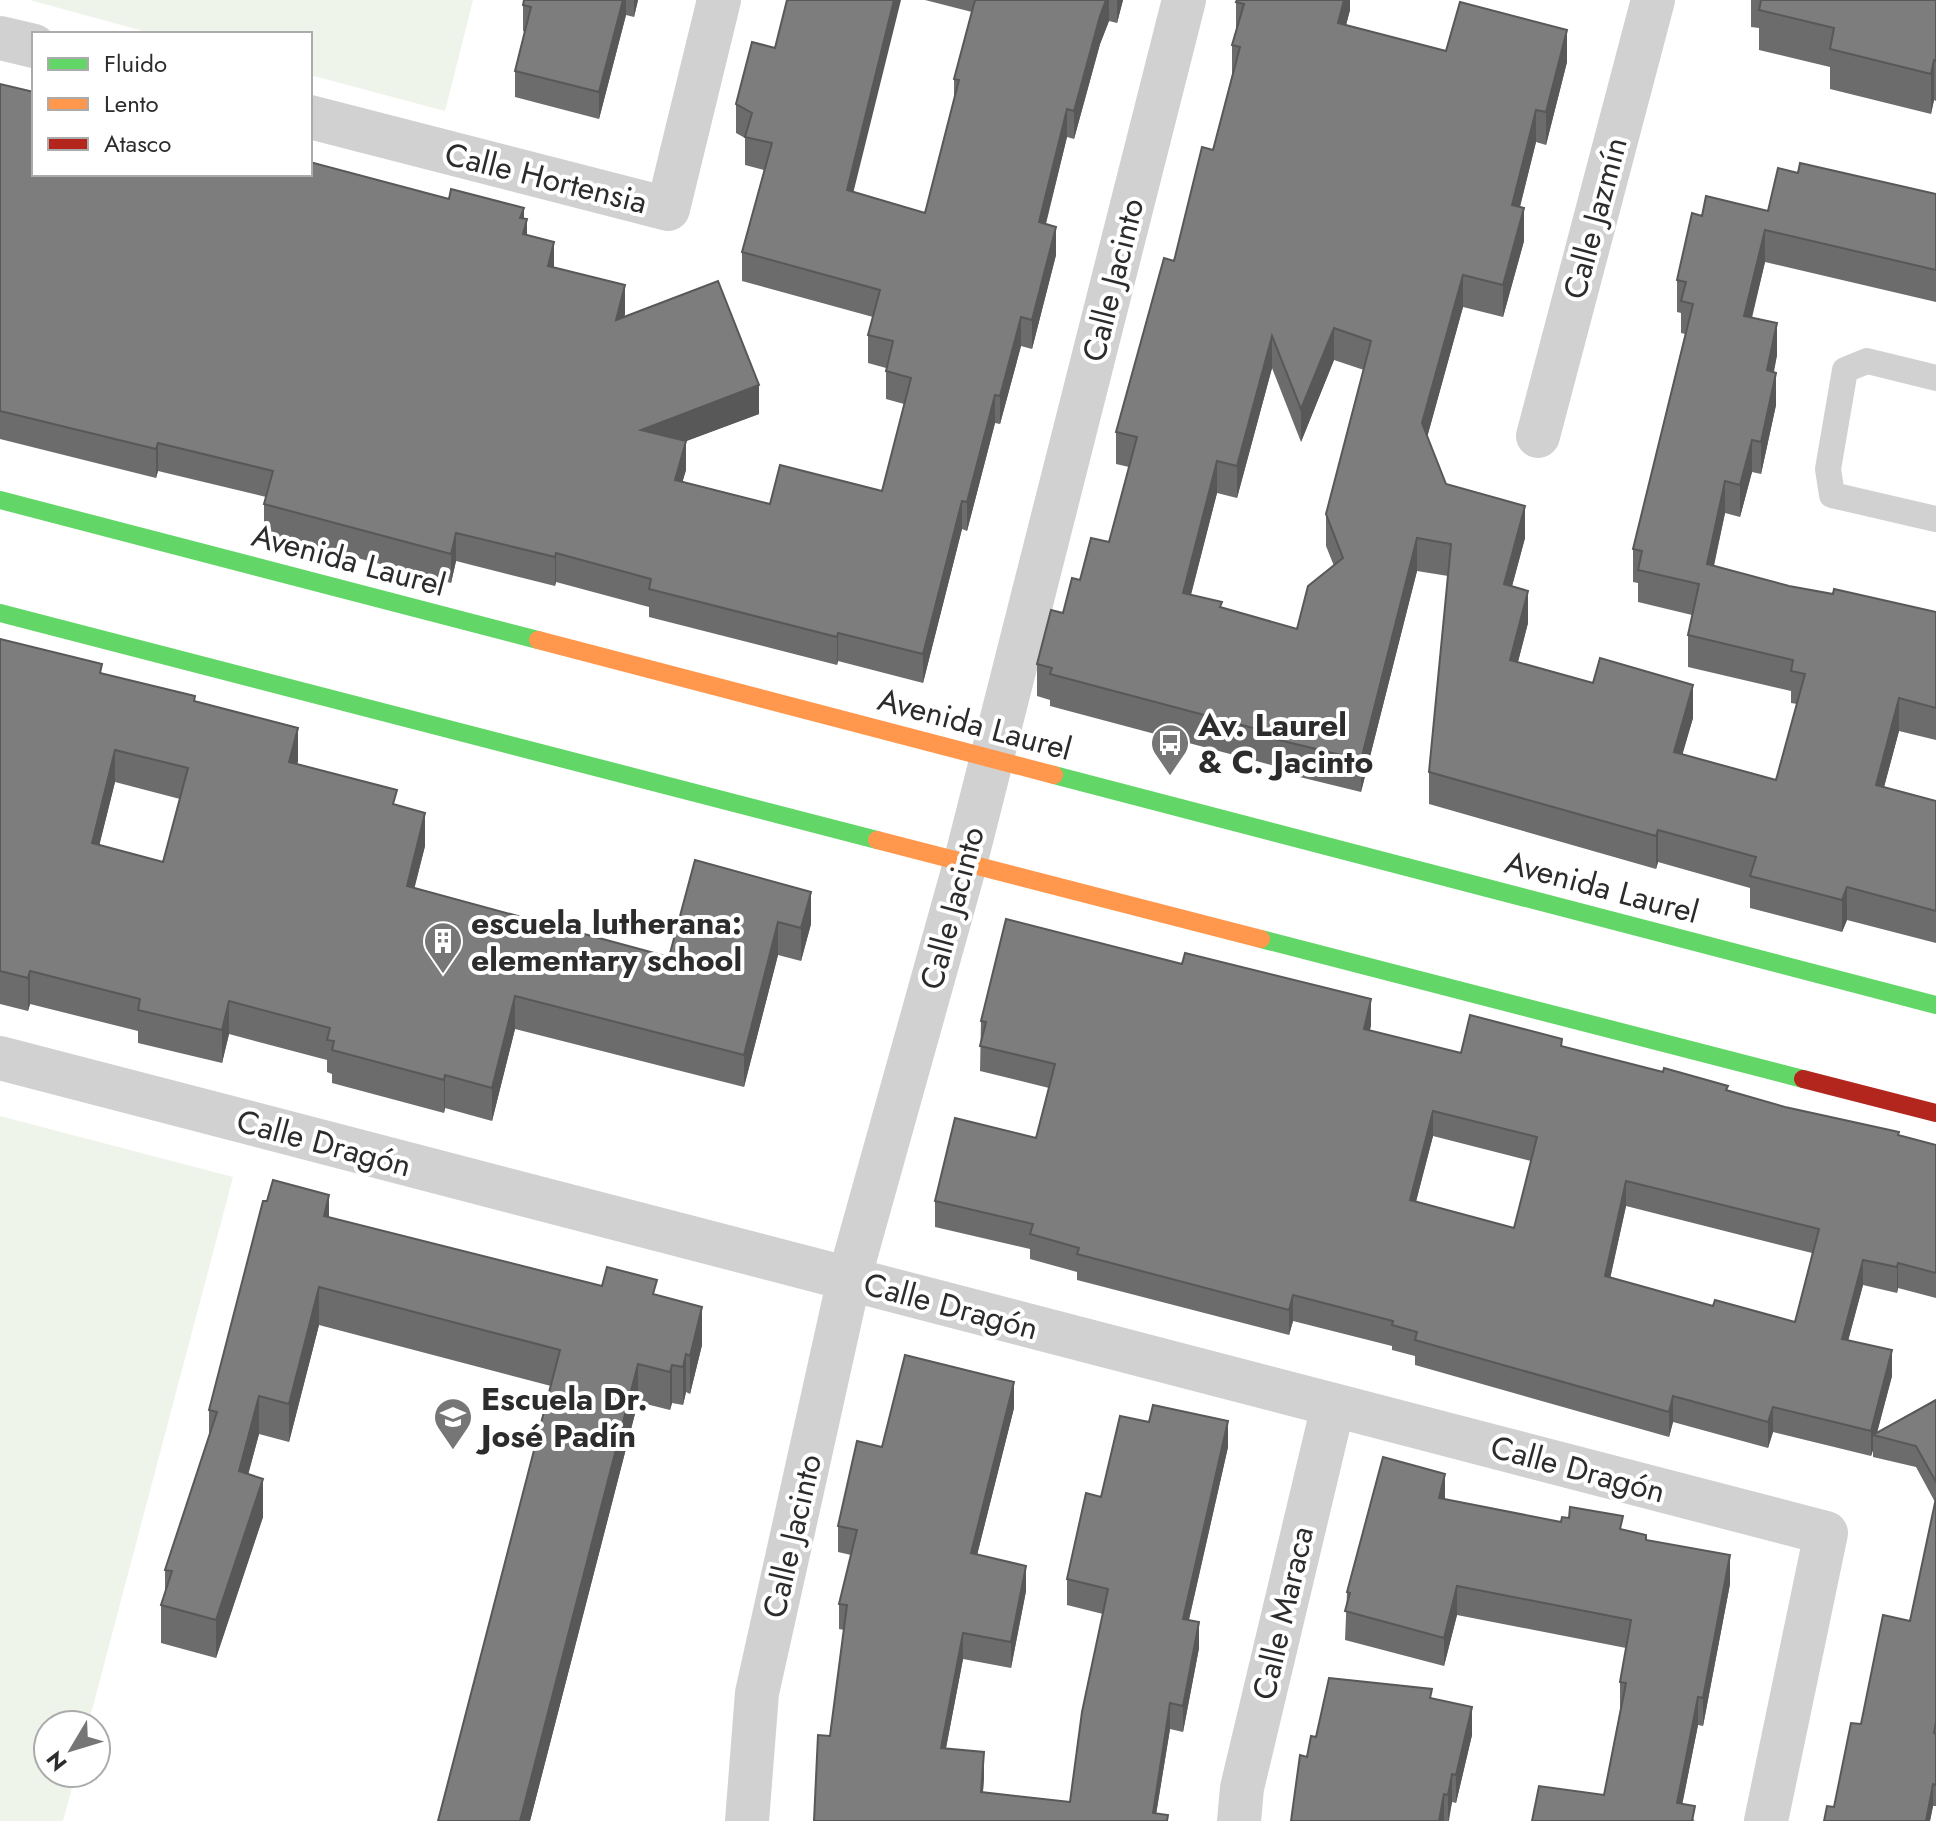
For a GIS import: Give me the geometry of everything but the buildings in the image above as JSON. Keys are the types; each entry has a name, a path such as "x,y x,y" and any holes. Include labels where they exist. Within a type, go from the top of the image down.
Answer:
{"street":[{"name":"Calle Hortensia","path":"312,118 668,209 719,0"},
{"name":"Calle Jacinto","path":"747,1821 757,1693 849,1279 965,864 1184,0"},
{"name":"Calle Jazmín","path":"1538,436 1653,0"},
{"path":"0,38 32,46"},
{"name":"Avenida Laurel","path":"0,500 1936,1005"},
{"path":"0,613 1936,1113"},
{"name":"Calle Dragón","path":"0,1058 1826,1533 1766,1821"},
{"name":"Calle Maraca","path":"1239,1821 1242,1788 1333,1406"}],"lane":[{"path":"1936,378 1867,361 1845,370 1828,469 1832,495 1936,519"}],"shaded area":[{"path":"30,0 473,0 445,111 312,76 312,32 147,32"},
{"path":"0,1116 233,1177 92,1709 32,1709 32,1789 72,1789 63,1821 0,1821"}],"traffic: fast":[{"path":"0,500 538,640"},
{"path":"0,613 877,840"},
{"path":"1054,775 1936,1005"},
{"path":"1261,939 1803,1079"}],"traffic: slow":[{"path":"538,640 1054,775"},
{"path":"877,840 1261,939"}],"traffic: jam":[{"path":"1803,1079 1936,1113"}],"place":[{"name":"Av. Laurel & C. Jacinto","path":"1170,777"},
{"name":"escuela lutherana: elementary school","path":"443,975"},
{"name":"Escuela Dr. José Padín","path":"453,1451"}]}
